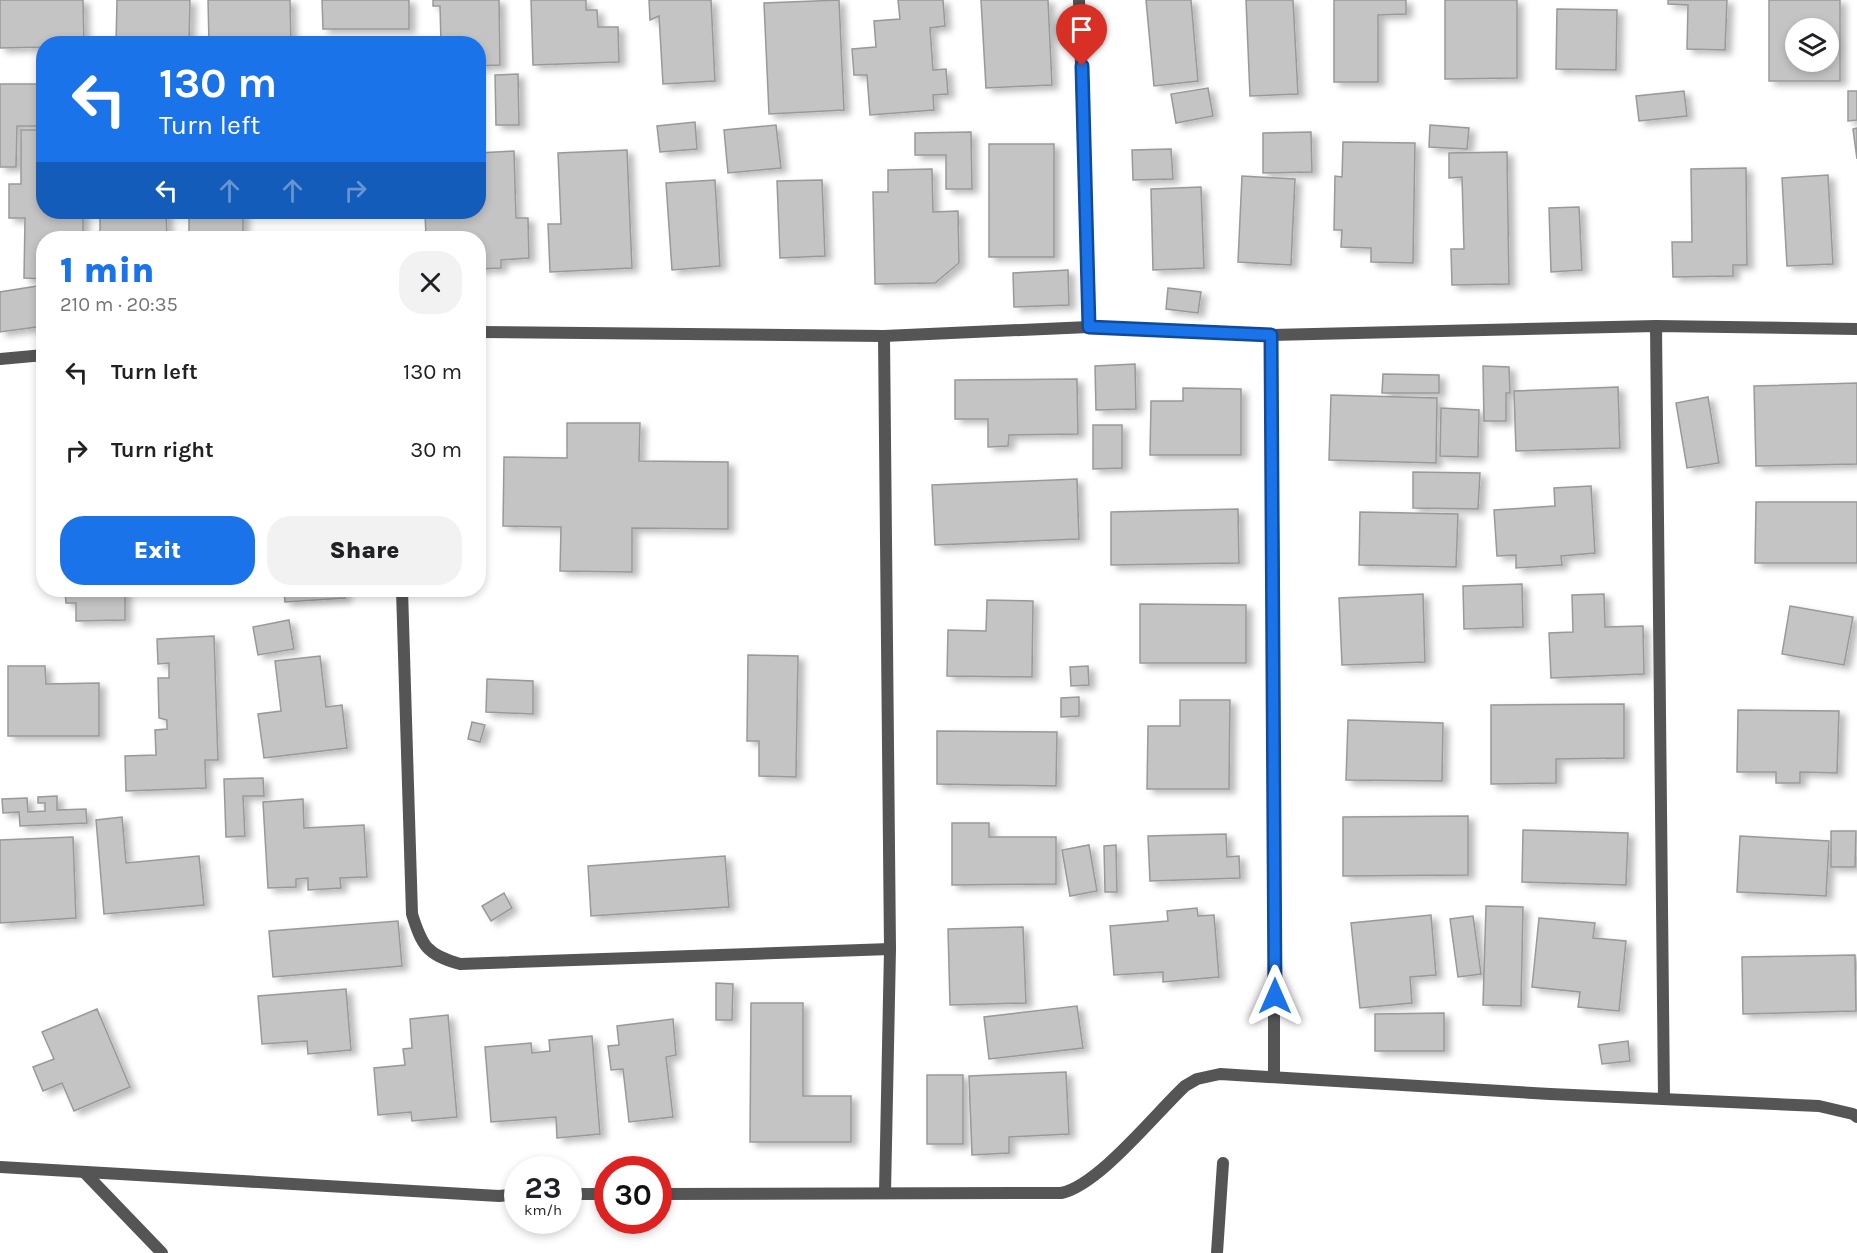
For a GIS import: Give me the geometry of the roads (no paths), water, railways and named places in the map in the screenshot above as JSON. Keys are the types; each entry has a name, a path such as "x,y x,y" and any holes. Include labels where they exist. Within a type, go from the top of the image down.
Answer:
{"street":[{"path":"1079,0 1089,327"},
{"path":"1656,326 1664,1099"},
{"path":"486,332 884,336 1089,327 1271,335 1656,326 1857,329"},
{"path":"1271,335 1274,615 1274,1076"},
{"path":"884,336 890,949 885,1193"},
{"path":"0,358 36,356"},
{"path":"402,597 412,914 420,939 438,958 460,964 890,949"},
{"path":"672,1194 1061,1193 1072,1191 1098,1174 1185,1086 1197,1079 1220,1074 1819,1106 1857,1117"},
{"path":"1216,1253 1223,1163"},
{"path":"0,1167 504,1195"},
{"path":"84,1172 162,1253"}]}
